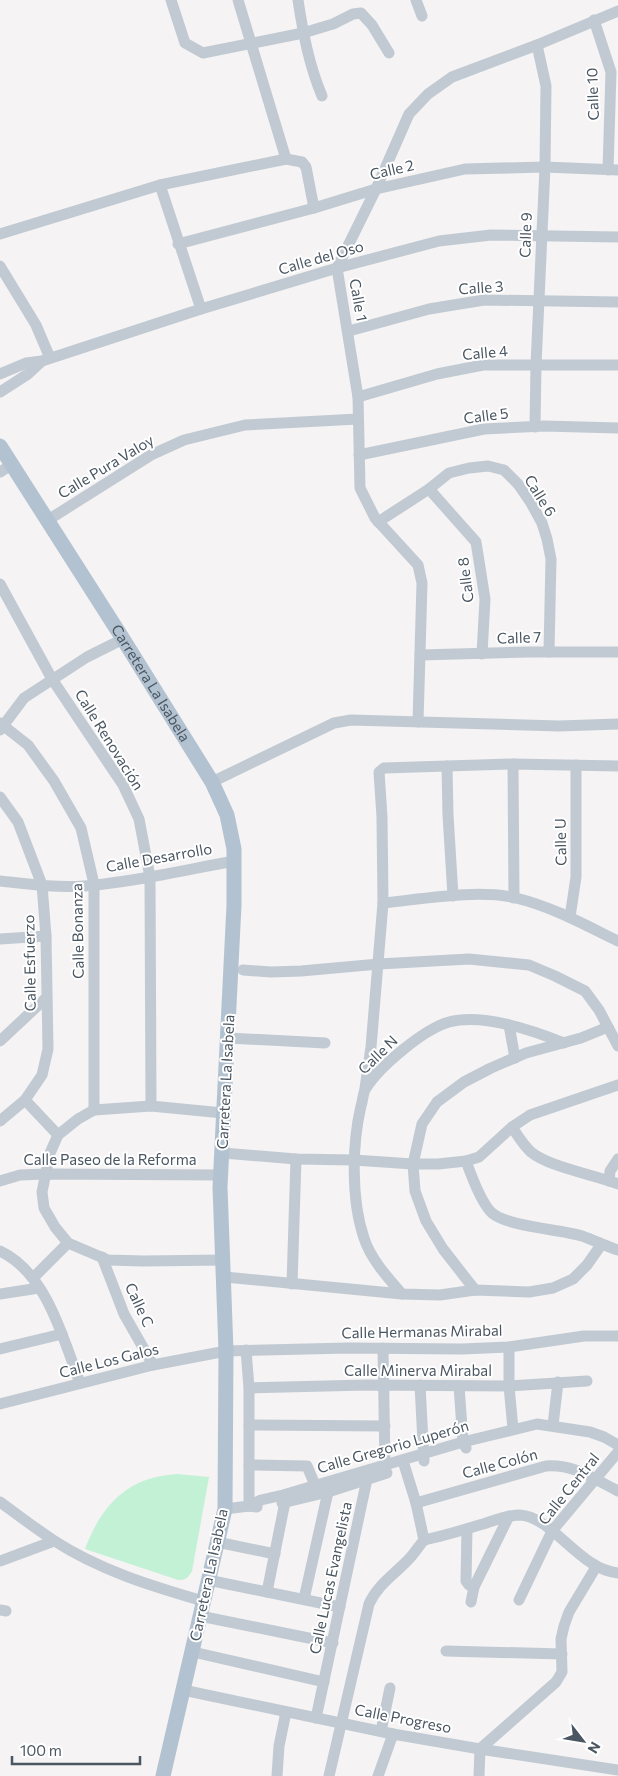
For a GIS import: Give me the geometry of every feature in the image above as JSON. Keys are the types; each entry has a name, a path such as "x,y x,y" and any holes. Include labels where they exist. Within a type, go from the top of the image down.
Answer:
{"main road":[{"name":"Carretera La Isabela","path":"0,446 6,469 48,520 212,782 227,815 232,840 234,904 220,1187 225,1278 225,1509 163,1776"}],"street":[{"path":"171,0 184,41 187,45 200,52 206,53 303,34 333,24 353,14 361,13 372,25 389,53"},
{"path":"238,0 286,159"},
{"path":"298,0 303,34 322,96"},
{"path":"416,0 422,16"},
{"name":"Calle 1","path":"418,722 422,583 418,566 378,522 360,488 358,397 338,268 409,114 428,94 452,77 537,45 618,11"},
{"name":"Calle 10","path":"594,20 611,72 613,170"},
{"name":"Calle 9","path":"535,427 545,167 546,86 537,45"},
{"path":"0,234 160,185 286,159 302,162 306,167 314,208"},
{"name":"Calle 2","path":"178,244 314,208 376,189 465,169 545,167 613,170"},
{"path":"160,185 201,309"},
{"name":"Calle del Oso","path":"0,374 26,363 46,360 201,309 338,268 439,241 491,235 618,237"},
{"path":"0,266 36,325 46,360"},
{"name":"Calle 3","path":"349,331 429,309 484,300 618,302"},
{"name":"Calle del Oso","path":"0,392 46,360"},
{"name":"Calle 4","path":"358,397 437,374 482,365 618,366"},
{"name":"Calle Pura Valoy","path":"48,520 151,455 184,440 245,425 358,419"},
{"name":"Calle 5","path":"359,455 484,429 535,427 618,428"},
{"name":"Calle 6","path":"378,522 429,489 449,473 488,466 504,470 518,484 542,523 551,559 548,652"},
{"name":"Calle 8","path":"429,489 476,542 485,599 482,654"},
{"name":"Calle Renovación","path":"0,584 52,679 123,785 138,819 150,877 151,1106"},
{"path":"1,726 24,698 87,657 123,639"},
{"name":"Calle 7","path":"420,655 618,652"},
{"path":"212,782 334,723 352,720 559,726 618,724"},
{"name":"Calle Bonanza","path":"1,726 28,745 54,781 81,828 94,884 94,1110"},
{"path":"513,764 514,898"},
{"path":"366,1088 379,964 383,902 382,817 378,772 384,768 513,764 618,766"},
{"name":"Calle U","path":"570,917 576,876 576,765"},
{"path":"447,766 453,896"},
{"name":"Calle Esfuerzo","path":"0,797 18,822 42,885 46,936 48,1049 42,1075 25,1100 0,1121"},
{"name":"Calle Desarrollo","path":"0,880 42,885 82,886 150,877 234,861"},
{"path":"383,902 481,895 514,898 547,907 618,941"},
{"path":"1,943 46,936"},
{"path":"244,970 270,972 301,971 469,959 529,965 556,976 585,992 599,1010 618,1046"},
{"path":"0,1041 46,998"},
{"name":"Calle N","path":"402,1294 383,1272 364,1239 356,1206 354,1160 358,1118 366,1088 385,1066 410,1045 430,1031 449,1022 473,1020 509,1026 544,1035 564,1043"},
{"path":"509,1026 515,1058"},
{"path":"475,1290 443,1248 426,1221 415,1192 413,1164 422,1124 437,1102 464,1082 490,1068 515,1058 581,1038 608,1027"},
{"path":"228,1038 325,1043"},
{"path":"223,1153 296,1159 413,1164 466,1161 479,1157 512,1127 530,1115 618,1084"},
{"path":"25,1100 58,1135"},
{"path":"224,1113 151,1106 94,1110 78,1119 58,1135 50,1153 42,1192 44,1208 55,1227 68,1243 108,1260 224,1260"},
{"path":"512,1127 532,1154 581,1173 614,1182"},
{"path":"292,1284 296,1159"},
{"path":"614,1182 610,1171 618,1159"},
{"path":"466,1161 478,1191 492,1212 508,1222 582,1236 601,1245 618,1250"},
{"name":"Calle Paseo de la Reforma","path":"0,1181 20,1175 45,1174 222,1175"},
{"path":"0,1294 36,1283 68,1243"},
{"path":"225,1278 402,1294 440,1295 475,1290 529,1292 552,1288 573,1279 587,1265 601,1245"},
{"path":"0,1251 30,1273 54,1312 80,1383"},
{"name":"Calle C","path":"102,1257 124,1314 152,1365"},
{"path":"0,1349 62,1334"},
{"name":"Calle Hermanas Mirabal","path":"226,1351 383,1348 462,1350 584,1336 618,1336"},
{"path":"509,1346 509,1386 513,1429"},
{"path":"383,1348 385,1466"},
{"path":"246,1350 250,1506"},
{"name":"Calle Los Galos","path":"0,1404 152,1365 226,1351"},
{"name":"Calle Minerva Mirabal","path":"248,1388 384,1385 509,1386 587,1381"},
{"path":"550,1426 558,1382"},
{"path":"420,1386 424,1458"},
{"path":"459,1386 465,1446"},
{"name":"Calle Gregorio Luperón","path":"225,1509 250,1506 261,1507 328,1492 513,1429 537,1424 590,1432 618,1445"},
{"path":"249,1425 385,1426"},
{"name":"Calle Gregorio Luperón","path":"465,1446 538,1431 550,1426"},
{"name":"Calle Central","path":"519,1600 552,1531 618,1452"},
{"path":"249,1465 307,1466 315,1485"},
{"path":"404,1465 416,1503 424,1540"},
{"name":"Calle Gregorio Luperón","path":"250,1506 261,1500 385,1466 404,1465"},
{"name":"Calle Colón","path":"416,1503 546,1466 558,1465 572,1468 618,1491"},
{"name":"Calle Lucas Evangelista","path":"316,1718 367,1479"},
{"path":"304,1599 328,1492"},
{"path":"0,1502 54,1541 111,1570 202,1609 333,1643"},
{"path":"267,1592 285,1502"},
{"path":"329,1776 369,1604 373,1594 407,1561 424,1540 509,1516 522,1515 533,1519 552,1531 596,1567 618,1573"},
{"path":"470,1602 474,1587 509,1516"},
{"path":"467,1529 466,1581 474,1587"},
{"path":"0,1561 54,1541"},
{"path":"217,1542 275,1554"},
{"path":"479,1776 480,1749 556,1682 562,1672 561,1639 564,1626 569,1612 596,1567"},
{"path":"208,1580 340,1606"},
{"path":"446,1651 562,1654"},
{"path":"193,1652 324,1682"},
{"path":"381,1731 390,1688"},
{"name":"Calle Progreso","path":"183,1690 393,1734 618,1770"},
{"path":"277,1776 279,1746 286,1712"},
{"path":"378,1776 393,1734"}],"green space":[{"path":"177,1474 209,1477 192,1571 187,1578 178,1580 85,1549 100,1519 119,1496 131,1487 144,1481 160,1476"}]}
